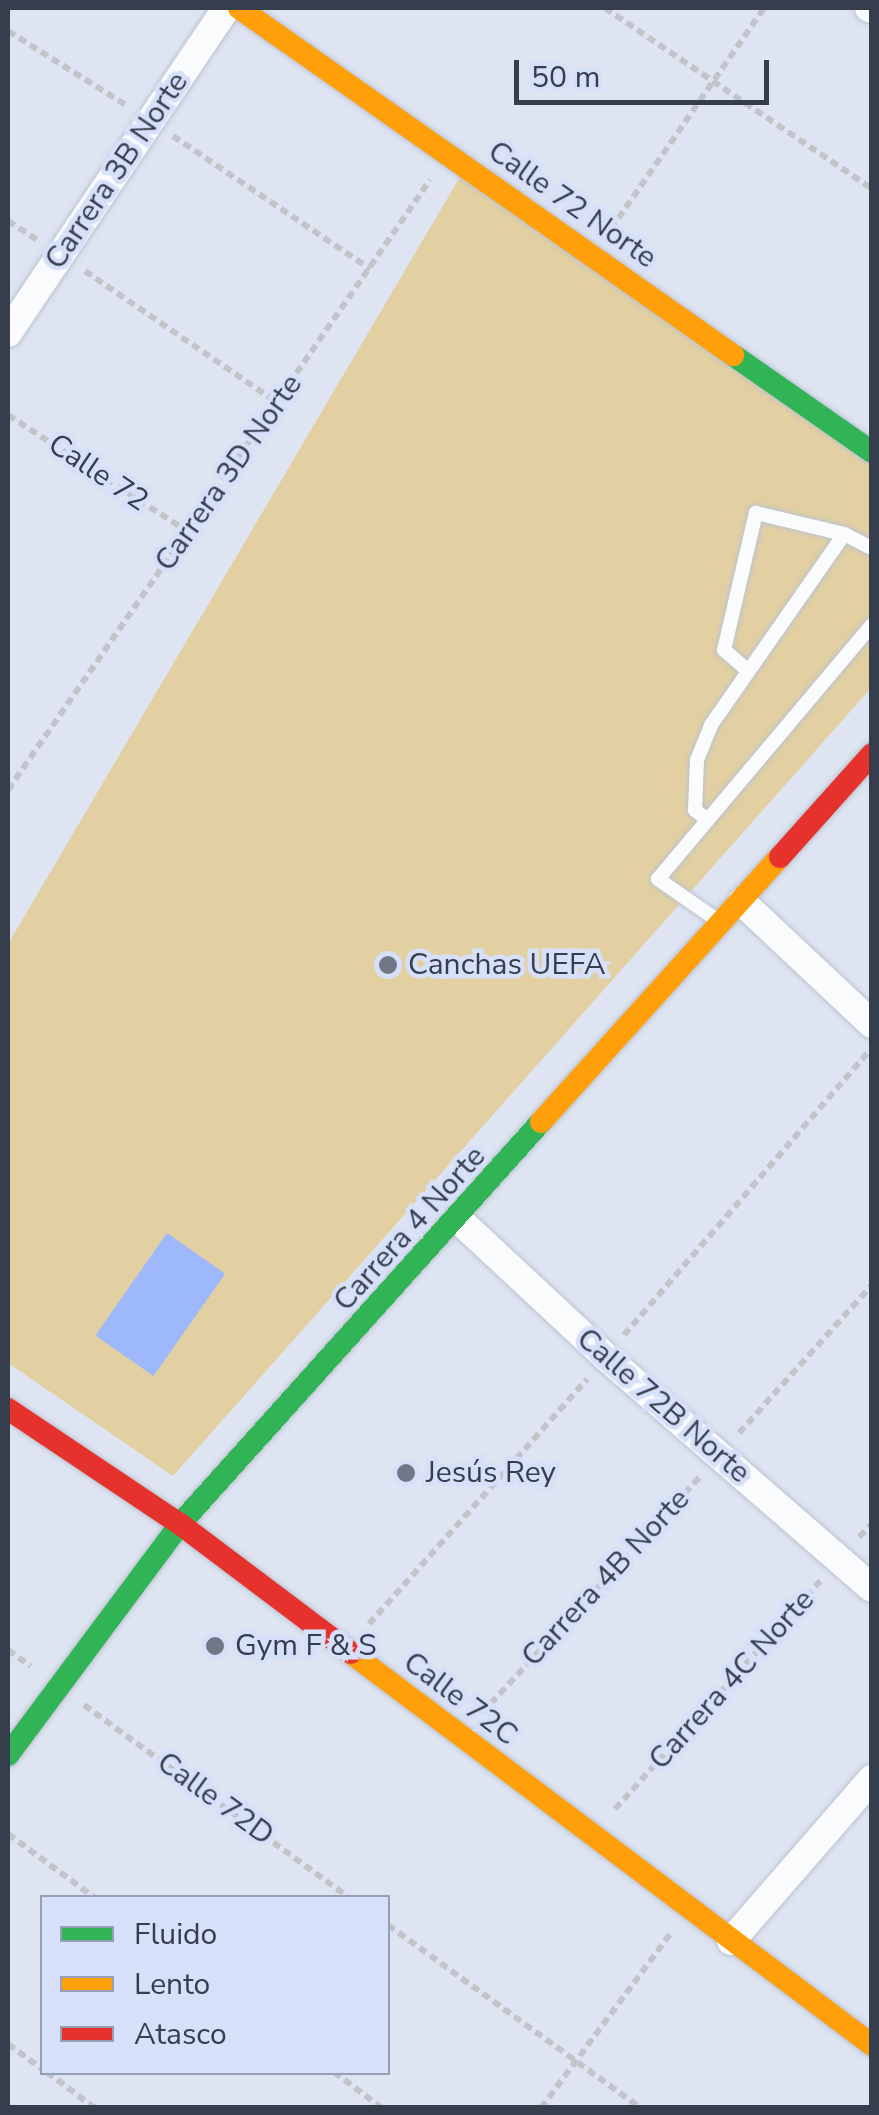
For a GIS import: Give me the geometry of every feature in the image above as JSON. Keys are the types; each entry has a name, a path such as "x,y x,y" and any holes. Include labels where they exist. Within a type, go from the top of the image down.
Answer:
{"street":[{"name":"Carrera 3B Norte","path":"8,334 226,8"},
{"name":"Calle 72 Norte","path":"239,8 872,452"},
{"name":"Carrera 4 Norte","path":"8,1755 180,1524 459,1220 872,754"},
{"path":"742,902 872,1024"},
{"name":"Calle 72B Norte","path":"459,1220 719,1456 872,1588"},
{"name":"Calle 72C","path":"8,1409 180,1524 872,2045"},
{"path":"731,1941 872,1779"}],"lane":[{"path":"746,669 724,650 756,513 844,534 872,548"},
{"path":"707,820 695,810 696,760 746,669 844,534"},
{"path":"722,924 658,880 872,625"}],"path":[{"path":"605,8 872,189"},
{"path":"592,256 764,8"},
{"path":"8,32 151,121 370,270"},
{"name":"Carrera 3D Norte","path":"8,790 448,154"},
{"path":"8,221 278,402"},
{"name":"Calle 72","path":"8,415 188,532"},
{"name":"Carrera 4B Norte","path":"460,1736 872,1284"},
{"name":"Carrera 4C Norte","path":"592,1836 872,1524"},
{"path":"8,1650 40,1673"},
{"name":"Calle 72D","path":"80,1702 346,1895"},
{"path":"8,1834 91,1895"},
{"path":"540,2108 689,1909"},
{"path":"390,1925 641,2108"},
{"path":"8,2044 40,2067"},
{"path":"50,2075 95,2108"},
{"path":"338,2075 382,2108"}],"shaded area":[{"path":"460,177 871,463 871,688 173,1476 8,1363 8,944"}],"water":[{"path":"167,1233 225,1274 153,1376 95,1335"}],"traffic: fast":[{"path":"733,355 872,452"},
{"path":"8,1755 180,1524 541,1122"}],"traffic: slow":[{"path":"239,8 733,355"},
{"path":"541,1122 780,857"},
{"path":"351,1653 872,2045"}],"traffic: jam":[{"path":"780,857 872,754"},
{"path":"8,1409 180,1524 351,1653"}],"place":[{"name":"Canchas UEFA","path":"388,965"},
{"name":"Jesús Rey","path":"406,1473"},
{"name":"Gym F & S","path":"215,1646"}]}
